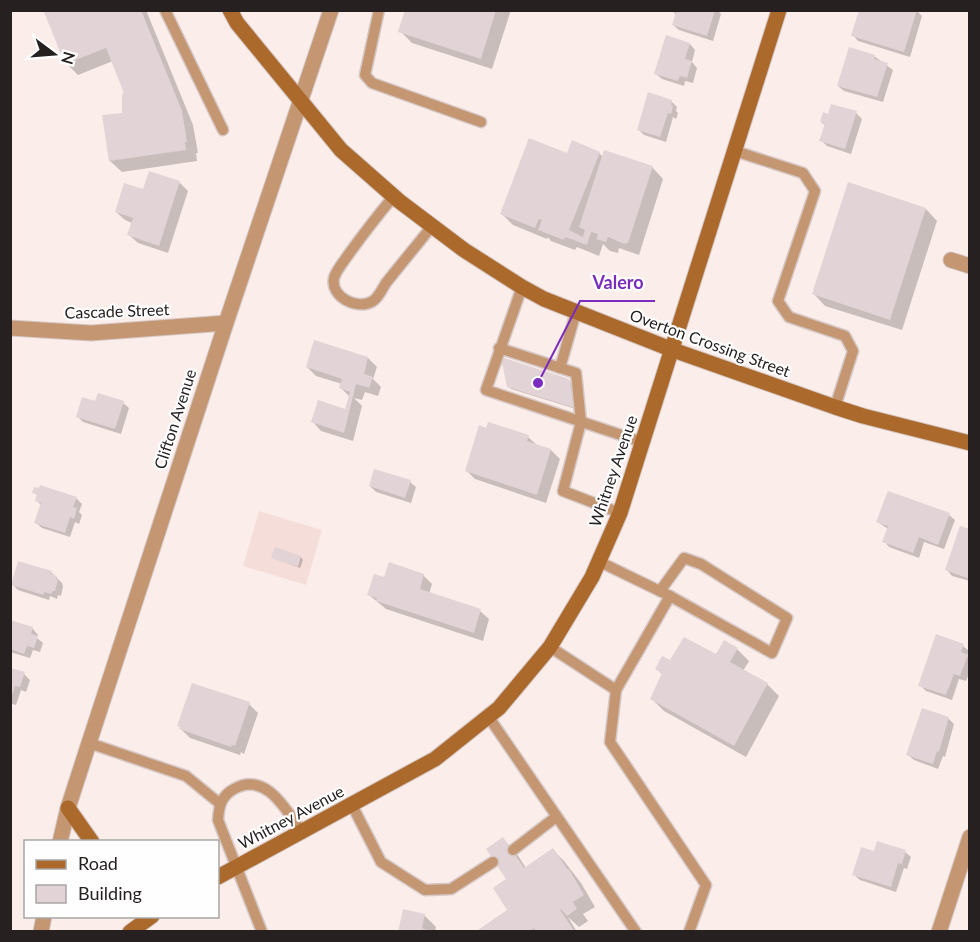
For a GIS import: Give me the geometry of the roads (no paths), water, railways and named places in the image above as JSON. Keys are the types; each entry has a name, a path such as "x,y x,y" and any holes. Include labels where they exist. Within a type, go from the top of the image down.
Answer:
{"main road":[{"name":"Overton Crossing Street","path":"230,10 237,23 341,150 432,226 464,250 522,287 544,299 673,350 835,407 969,443"},
{"name":"Whitney Avenue","path":"219,876 435,759 499,708 550,647 592,577 620,513 779,10"},
{"path":"68,808 91,840"},
{"path":"130,932 149,918"}],"street":[{"name":"Clifton Avenue","path":"60,840 89,742 331,10"},
{"path":"951,260 969,266"},
{"name":"Cascade Street","path":"10,328 90,333 226,322"},
{"path":"939,932 969,837"}],"lane":[{"path":"165,10 223,130"},
{"path":"380,10 365,75 372,83 481,122"},
{"path":"735,151 803,173 815,191 778,301 789,317 845,336 853,351 835,407"},
{"path":"394,196 366,230 338,270 334,279 340,296 356,304 368,304 375,300 432,226"},
{"path":"522,287 486,390 528,399 554,413 642,442"},
{"path":"560,368 576,312"},
{"path":"500,348 523,360 548,368 560,368 576,373 581,422 563,491 620,513"},
{"path":"552,401 554,413"},
{"path":"598,561 665,593 772,653 787,618 701,564 684,558 665,593 616,690 610,742 706,885 689,932"},
{"path":"550,647 616,690"},
{"path":"488,716 636,932"},
{"path":"89,742 186,776 219,802"},
{"path":"262,932 218,820 219,802 231,790 241,785 254,783 278,799 302,832"},
{"path":"352,805 381,862 425,890 451,889 493,862"},
{"path":"513,850 556,817"}],"place":[{"name":"Valero","path":"538,383"}]}
